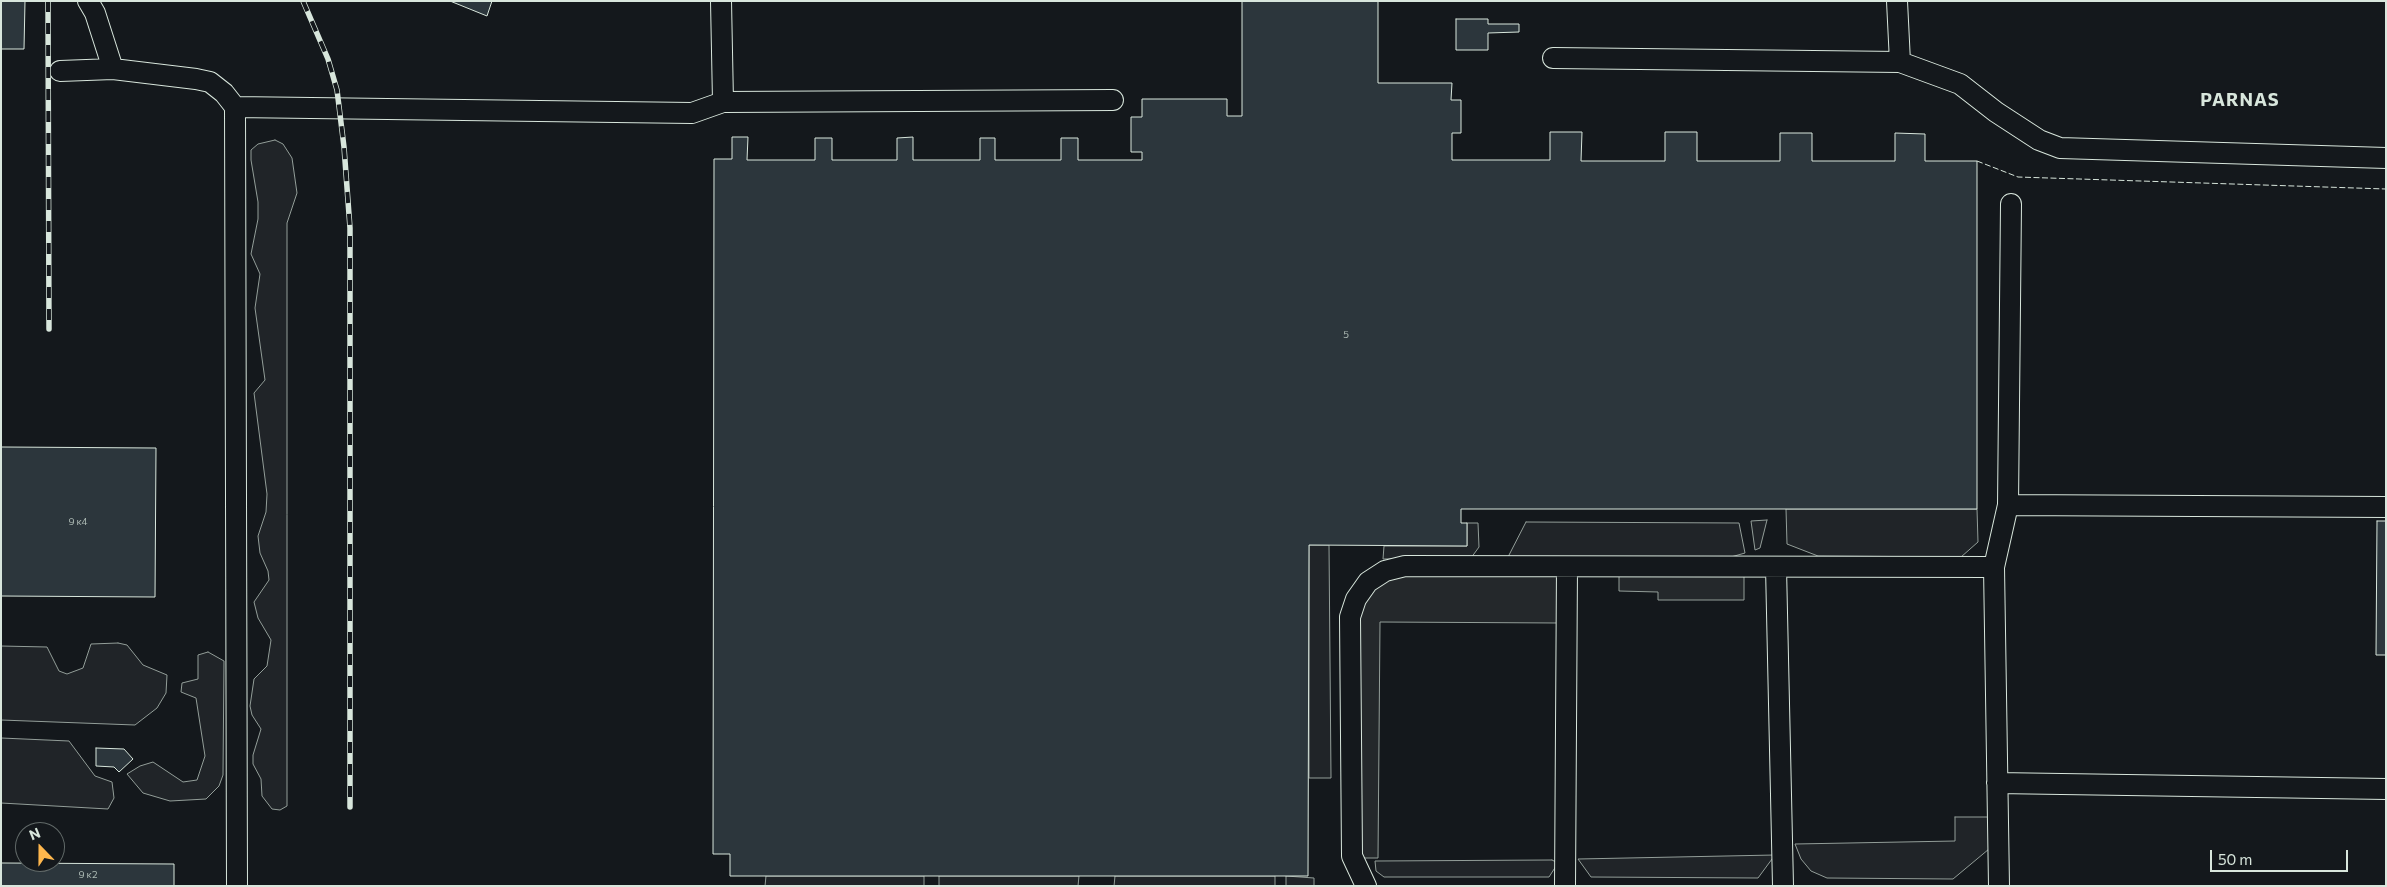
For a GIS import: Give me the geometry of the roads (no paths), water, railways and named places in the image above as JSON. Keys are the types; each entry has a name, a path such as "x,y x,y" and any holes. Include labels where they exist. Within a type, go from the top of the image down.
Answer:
{"lane":[{"path":"88,1 95,13 113,69"},
{"path":"721,1 723,102"},
{"path":"1897,1 1900,62"},
{"path":"1553,58 1900,62 1960,84 1996,112 2032,135 2060,148 2386,158"},
{"path":"60,71 113,69 210,82 224,93 235,107 237,886"},
{"path":"235,107 692,114 723,102 1114,100"},
{"path":"1999,886 1994,567 2008,505 2011,204"},
{"path":"2008,505 2386,507"},
{"path":"1366,886 1352,856 1350,617 1356,598 1368,582 1385,571 1405,566 1994,567"},
{"path":"1565,886 1566,566"},
{"path":"1776,567 1783,886"},
{"path":"1997,783 2386,788"}],"railway":[{"path":"48,1 49,329"},
{"path":"303,1 328,59 337,90 344,147 350,228 350,807"}],"district":[{"name":"PARNAS","path":"2240,100"}]}
